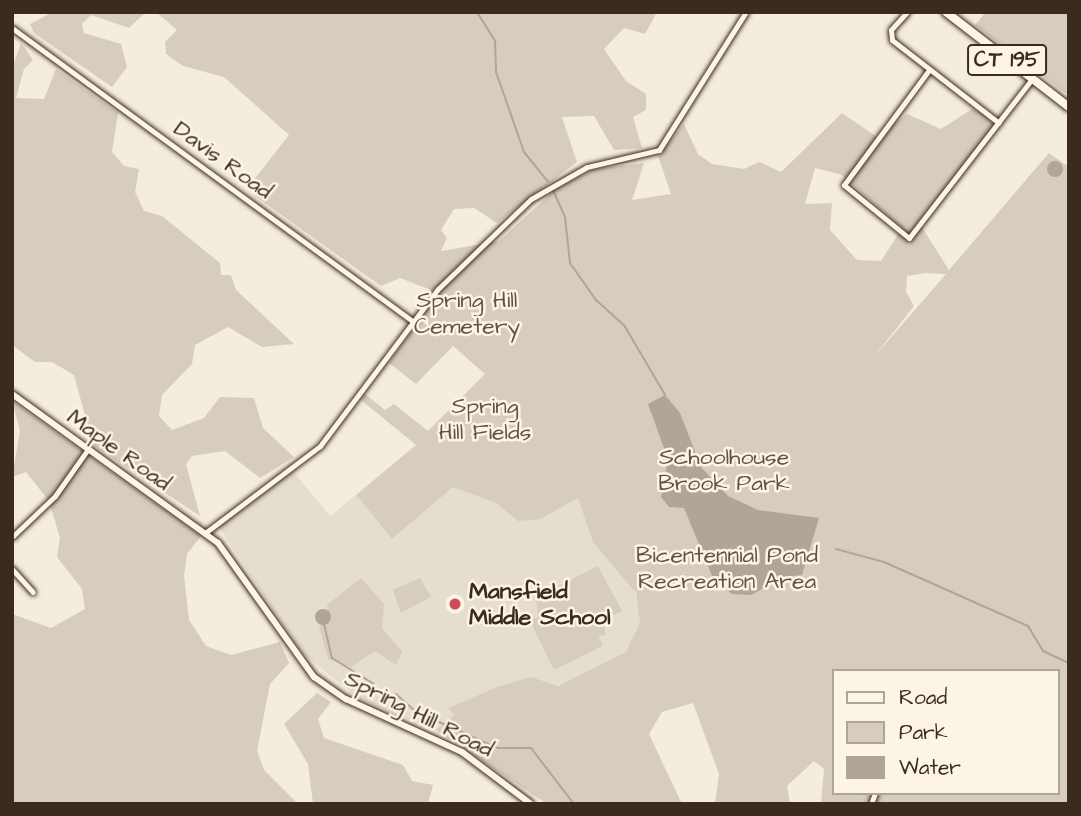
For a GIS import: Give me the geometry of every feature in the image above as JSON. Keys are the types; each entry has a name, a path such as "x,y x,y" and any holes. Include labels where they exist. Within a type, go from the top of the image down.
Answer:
{"main road":[{"name":"CT 195","path":"946,12 1069,107"}],"street":[{"path":"205,533 320,446 413,321 531,199 587,167 659,150 746,12"},
{"path":"907,12 891,30 892,40 999,123"},
{"name":"Davis Road","path":"12,27 413,321"},
{"path":"929,70 844,185 909,238 1032,79"},
{"name":"Maple Road","path":"12,394 205,533"},
{"path":"12,537 55,496 88,449"},
{"name":"Spring Hill Road","path":"205,533 314,677 346,699 462,752 528,803"},
{"path":"12,569 33,592"}],"shaded area":[{"name":"Mansfield Middle School","path":"293,471 330,516 356,495 392,539 470,472 577,496 633,586 642,620 637,639 626,652 565,683 454,715 436,730 360,699 302,653 219,527"}],"green space":[{"path":"53,12 146,12 129,28 91,15 82,24 84,33 121,44 127,67 112,87 34,33 30,24"},
{"path":"156,12 657,12 645,34 624,28 604,49 626,81 646,94 646,110 633,117 642,148 614,150 594,116 562,117 577,162 497,223 474,208 454,209 441,230 447,238 441,251 499,241 556,189 594,169 644,163 632,200 671,194 658,156 684,124 698,154 712,164 744,169 759,162 781,172 842,113 877,137 907,114 941,129 972,109 983,114 993,124 990,133 921,226 949,270 1049,153 1069,167 1069,804 821,804 824,769 814,761 787,786 790,804 715,804 719,774 693,703 662,712 649,734 682,804 547,804 436,730 454,715 449,708 497,687 531,677 558,686 626,652 640,623 636,593 593,542 578,498 540,519 518,521 496,503 453,487 392,539 356,495 416,445 361,400 365,394 385,410 394,404 428,431 485,374 453,346 416,384 389,363 444,286 431,290 400,278 381,286 255,196 250,185 289,135 224,77 183,66 166,54 165,42 177,30","holes":["815,168 842,175 902,228 881,261 857,260 830,230 832,203 805,204","946,274 873,358 914,306 906,292 907,276"]},
{"path":"986,12 1069,12 1069,96 975,25"},
{"path":"21,43 33,60 24,69 16,98 44,99 56,69 118,113 112,152 124,166 139,169 135,192 144,211 162,216 220,263 221,275 231,275 236,290 294,344 262,347 228,327 195,345 192,364 162,395 159,416 172,430 204,418 220,397 254,398 263,428 294,457 260,478 225,451 192,456 186,464 200,516 93,445 74,375 52,362 35,362 12,345 12,68"},
{"path":"12,401 201,536 187,554 184,576 189,620 206,646 231,655 280,642 289,663 270,684 257,751 264,770 298,804 12,804 12,614 51,628 85,609 82,589 57,557 60,538 49,501 26,472 12,477 20,431"},
{"path":"598,566 622,611 604,619 605,635 598,636 603,646 554,670 530,621 538,617 536,598 559,596 555,588"},
{"path":"361,578 384,604 382,628 402,652 396,665 375,651 351,667 328,659 319,626 330,621 327,605"},
{"path":"420,578 431,597 401,613 393,590"},
{"path":"317,693 331,702 318,719 324,738 403,765 412,781 433,785 428,804 313,804 308,764 284,724"}],"water":[{"path":"1052,161 1058,161 1063,169 1061,175 1052,177 1047,172 1047,166"},
{"path":"665,395 680,413 701,467 728,496 758,510 819,518 802,575 783,577 751,595 732,594 713,578 684,508 669,507 661,497 668,459 648,404"},
{"path":"320,609 326,609 331,617 329,623 320,625 315,620 315,614"}],"waterway":[{"path":"477,12 495,41 496,72 524,152 548,182"},
{"path":"553,190 565,217 570,263 596,300 624,325 665,395"},
{"path":"836,549 884,562 1028,626 1043,651 1069,663"},
{"path":"324,624 332,658 374,684"},
{"path":"396,694 415,711"},
{"path":"439,722 498,748 531,748 574,804"}],"place":[{"name":"Mansfield Middle School","path":"455,604"}],"park label":[{"name":"Spring Hill Cemetery","path":"467,313"},
{"name":"Spring Hill Fields","path":"485,419"},
{"name":"Schoolhouse Brook Park","path":"724,470"},
{"name":"Bicentennial Pond Recreation Area","path":"727,568"}]}
